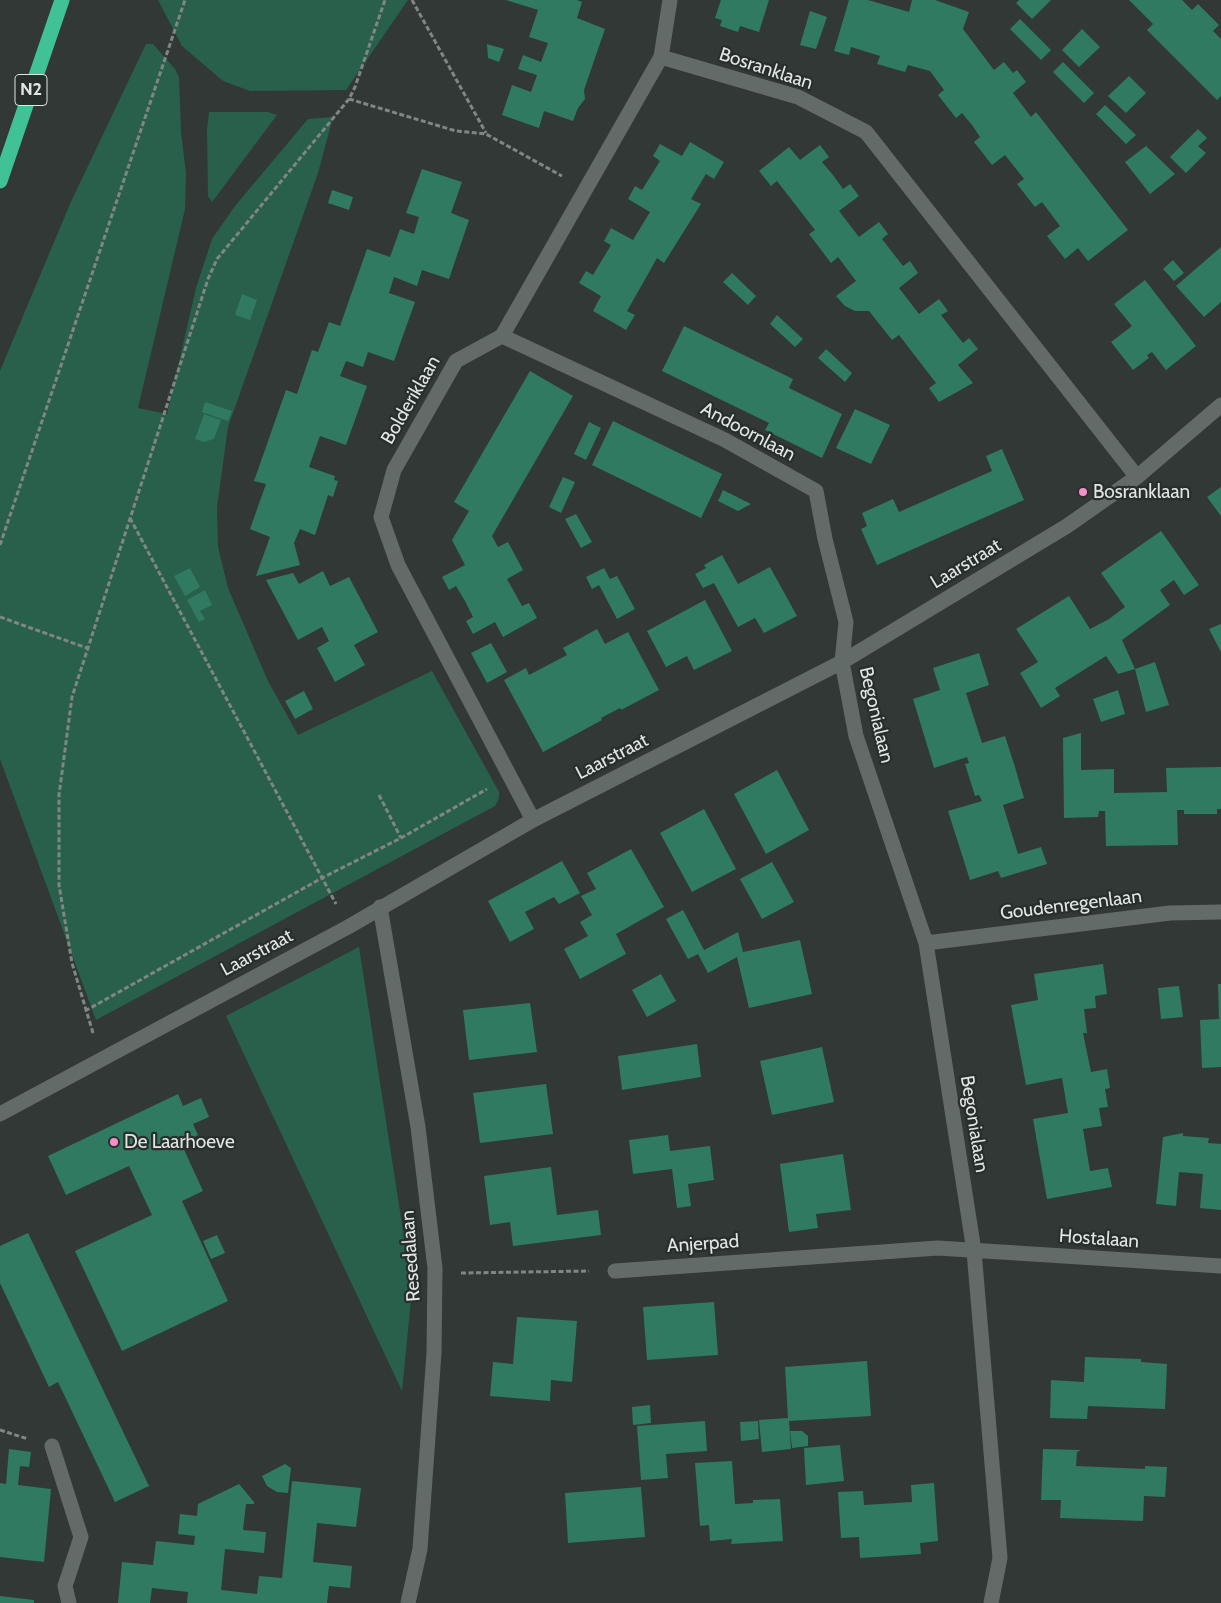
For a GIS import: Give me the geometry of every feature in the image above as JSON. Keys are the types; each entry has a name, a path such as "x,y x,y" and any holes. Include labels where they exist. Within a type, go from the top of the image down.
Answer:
{"highway":[{"name":"N2","path":"0,180 62,0"}],"street":[{"path":"502,336 584,189 661,57 670,0"},
{"name":"Bosranklaan","path":"661,57 798,97 866,132 1137,478"},
{"name":"Andoornlaan","path":"502,336 725,440 816,491 825,539 846,622 842,662"},
{"name":"Bolderiklaan","path":"502,336 456,361 394,470 381,517 398,565 533,820"},
{"name":"Laarstraat","path":"0,1114 348,926 533,820 842,662 1067,526 1137,478 1221,405"},
{"name":"Begonialaan","path":"842,662 856,736 926,943 974,1251 1000,1558 990,1603"},
{"name":"Resedalaan","path":"380,907 418,1127 435,1273 434,1353 420,1549 408,1603"},
{"name":"Goudenregenlaan","path":"926,943 1170,913 1221,912"},
{"name":"Anjerpad","path":"615,1270 938,1248 974,1251"},
{"name":"Hostalaan","path":"974,1251 1221,1266"},
{"path":"52,1446 81,1537 65,1586 69,1603"}],"path":[{"path":"0,545 185,0"},
{"path":"105,1058 85,1011 72,963 59,885 59,795 72,697 208,279 217,259 349,99 355,87 385,0"},
{"path":"412,0 486,134"},
{"path":"349,99 456,131 486,134 584,189"},
{"path":"130,518 348,926"},
{"path":"0,617 87,648"},
{"path":"85,1011 322,878 401,838 491,787"},
{"path":"380,795 401,838"},
{"path":"435,1273 615,1270"}],"green space":[{"path":"158,0 408,0 346,90 250,91 223,81 182,46"},
{"path":"146,44 153,44 175,69 179,77 181,133 186,173 185,209 138,408 167,414 196,288 212,239 235,206 308,119 333,117 318,173 228,427 217,507 218,547 228,588 268,681 298,735 432,671 499,792 499,798 495,806 96,1020 0,759 0,371 70,204"},
{"path":"209,112 268,112 277,115 212,202 208,196 207,130"},
{"path":"359,947 412,1289 402,1391 226,1016"}],"building":[{"path":"506,0 577,0 582,2 577,18 605,29 584,90 585,99 578,108 573,121 544,111 539,128 502,115 512,85 531,92 537,75 518,69 523,55 541,62 548,43 529,37 538,10"},
{"path":"721,0 769,0 759,32 740,26 738,32 720,26 722,20 715,18"},
{"path":"849,0 868,0 909,12 912,0 935,0 969,12 963,29 994,70 1004,62 1013,73 1017,70 1026,82 1013,93 1031,117 1036,112 1128,230 1088,261 1078,248 1065,259 1047,236 1060,226 1042,202 1035,207 1017,184 1024,179 1005,155 992,165 974,142 980,137 972,125 962,113 956,118 938,95 944,90 930,71 908,65 905,72 877,64 880,56 851,47 849,55 834,51"},
{"path":"1019,0 1051,0 1032,19 1016,3"},
{"path":"1129,0 1182,0 1192,10 1198,4 1219,25 1213,31 1221,39 1221,96 1217,100 1147,30 1153,24"},
{"path":"810,11 827,17 816,49 800,45"},
{"path":"1020,19 1051,50 1041,60 1010,29"},
{"path":"1082,29 1100,47 1079,67 1062,50"},
{"path":"487,44 504,49 499,62 488,58"},
{"path":"1063,62 1094,93 1084,103 1053,72"},
{"path":"1129,76 1146,93 1126,113 1108,96"},
{"path":"1105,105 1136,135 1126,144 1096,114"},
{"path":"1198,129 1207,138 1198,146 1206,153 1186,173 1170,157"},
{"path":"690,142 724,162 714,179 706,174 691,199 701,204 664,263 657,258 627,311 635,315 626,330 593,311 601,296 579,283 586,271 593,275 611,245 604,241 611,228 633,240 650,212 628,199 635,186 642,190 660,161 653,156 660,144 682,156"},
{"path":"820,145 829,157 822,162 843,189 850,184 859,196 839,211 859,237 879,222 888,234 882,239 903,266 910,261 918,273 899,288 919,314 939,299 948,311 941,315 963,343 969,338 978,349 958,365 973,383 939,402 929,388 936,383 899,335 892,340 869,311 855,311 845,306 836,296 856,281 838,257 831,263 809,234 815,230 777,181 771,186 759,171 789,147 800,160"},
{"path":"1146,146 1175,174 1150,194 1125,162"},
{"path":"422,169 462,182 451,213 469,220 449,279 422,270 417,286 394,277 389,293 415,302 394,361 368,352 363,367 346,361 340,376 367,386 346,445 320,436 309,467 335,476 334,480 338,481 333,497 328,495 315,535 300,529 294,543 300,565 256,576 270,537 250,529 266,484 254,481 286,390 297,394 312,350 318,352 329,322 340,326 367,249 390,257 400,229 414,234 419,217 406,213"},
{"path":"332,190 353,197 349,210 328,203"},
{"path":"1221,247 1221,302 1204,317 1176,286"},
{"path":"1173,260 1184,273 1174,281 1163,269"},
{"path":"732,273 756,296 748,305 723,282"},
{"path":"1145,280 1196,346 1166,370 1152,352 1147,355 1149,358 1133,370 1111,342 1132,326 1114,304"},
{"path":"242,294 257,300 250,320 235,315"},
{"path":"777,315 803,339 795,347 770,324"},
{"path":"684,326 793,379 789,388 842,414 822,458 765,430 769,423 662,371"},
{"path":"826,349 852,373 845,382 818,358"},
{"path":"530,371 573,396 492,536 498,547 508,542 523,570 507,579 522,606 529,603 537,618 503,637 495,622 473,634 466,621 473,617 465,601 456,586 449,590 442,577 465,565 452,540 469,511 454,502"},
{"path":"205,402 232,411 228,421 202,412"},
{"path":"855,409 890,425 871,464 836,448"},
{"path":"204,414 221,420 214,439 204,442 195,439"},
{"path":"613,421 722,474 701,518 592,465"},
{"path":"589,422 601,428 586,460 574,454"},
{"path":"1002,449 1024,500 877,565 861,529 867,526 862,513 893,499 899,512 992,471 986,456"},
{"path":"563,477 575,482 561,513 549,507"},
{"path":"1221,487 1221,516 1207,497"},
{"path":"723,490 751,504 738,511 718,501"},
{"path":"576,514 592,542 581,548 565,519"},
{"path":"1161,531 1199,585 1184,595 1174,580 1160,590 1170,605 1122,640 1135,669 1118,674 1106,656 1055,688 1060,696 1041,708 1020,673 1038,662 1016,629 1069,596 1090,629 1109,619 1125,607 1101,573"},
{"path":"722,555 738,584 770,567 797,616 764,633 755,618 738,627 714,583 703,588 695,574 706,568 704,565"},
{"path":"190,568 200,587 185,596 174,576"},
{"path":"604,568 610,579 617,576 635,609 617,619 599,585 592,589 586,577"},
{"path":"323,571 330,586 349,577 378,632 354,645 365,665 335,682 317,648 329,641 322,627 298,640 266,580 293,573 299,584"},
{"path":"205,590 212,605 200,611 205,619 199,622 187,600"},
{"path":"705,600 732,651 694,670 687,656 666,667 647,631"},
{"path":"1221,624 1221,652 1209,629"},
{"path":"597,629 605,644 628,632 659,690 601,718 602,720 543,752 504,680 526,668 529,675 567,655 563,648"},
{"path":"491,643 507,672 487,683 471,653"},
{"path":"979,653 989,685 966,693 982,743 1005,736 1024,798 1003,805 1018,854 1041,847 1047,864 1001,878 998,871 970,880 948,811 982,801 979,795 975,796 965,764 969,763 967,757 934,768 913,699 940,690 933,668"},
{"path":"1155,662 1169,705 1146,712 1135,669"},
{"path":"1118,690 1125,714 1101,722 1093,699"},
{"path":"304,691 313,709 295,719 285,701"},
{"path":"1081,733 1081,770 1114,769 1114,793 1167,792 1166,768 1221,767 1221,809 1217,809 1217,814 1184,814 1184,810 1177,810 1178,845 1106,846 1105,811 1099,811 1098,817 1064,818 1063,738"},
{"path":"777,770 809,830 766,854 734,794"},
{"path":"704,809 736,869 692,892 660,833"},
{"path":"631,849 664,907 616,934 626,954 580,979 564,949 588,936 580,922 592,915 581,896 596,889 587,873"},
{"path":"562,861 580,893 559,904 554,897 525,912 534,929 510,942 488,901"},
{"path":"772,862 794,902 762,919 740,879"},
{"path":"683,910 704,950 738,932 743,952 800,940 812,994 749,1008 737,957 708,973 698,954 688,959 666,919"},
{"path":"1103,964 1107,994 1095,996 1096,1008 1084,1009 1087,1033 1083,1033 1091,1072 1107,1069 1110,1088 1105,1089 1108,1107 1099,1108 1102,1126 1083,1129 1090,1171 1108,1168 1112,1187 1047,1199 1033,1119 1068,1113 1062,1078 1026,1085 1011,1005 1038,1000 1034,974"},
{"path":"661,974 676,1001 647,1017 632,990"},
{"path":"1218,984 1221,984 1221,1067 1202,1068 1200,1020 1219,1019"},
{"path":"1179,986 1183,1017 1161,1019 1158,988"},
{"path":"530,1003 537,1052 469,1060 463,1010"},
{"path":"697,1044 701,1077 622,1090 618,1056"},
{"path":"822,1047 834,1102 772,1115 760,1061"},
{"path":"546,1084 553,1134 480,1143 473,1093"},
{"path":"178,1094 183,1106 201,1098 209,1117 193,1124 198,1135 181,1143 203,1191 182,1201 228,1301 122,1351 75,1251 152,1215 129,1166 66,1195 48,1156"},
{"path":"1183,1133 1183,1136 1209,1138 1208,1143 1221,1144 1221,1210 1200,1208 1203,1174 1179,1172 1176,1206 1156,1204 1163,1137"},
{"path":"668,1135 670,1151 710,1146 714,1180 688,1184 691,1206 677,1208 672,1169 633,1174 629,1140"},
{"path":"843,1154 851,1210 816,1214 818,1228 789,1232 780,1164"},
{"path":"551,1167 557,1215 598,1210 601,1235 513,1246 510,1222 490,1225 484,1176"},
{"path":"28,1233 149,1486 115,1502 58,1382 49,1387 0,1283 0,1246"},
{"path":"217,1235 225,1253 211,1259 203,1241"},
{"path":"714,1302 718,1355 647,1360 643,1307"},
{"path":"517,1317 577,1321 572,1382 551,1380 550,1401 490,1396 493,1362 513,1364"},
{"path":"1085,1357 1141,1359 1141,1362 1167,1364 1165,1409 1088,1406 1087,1419 1050,1418 1051,1380 1084,1382"},
{"path":"867,1361 871,1416 789,1421 791,1449 762,1452 759,1420 788,1418 785,1367"},
{"path":"650,1405 651,1423 633,1425 632,1407"},
{"path":"705,1421 707,1451 666,1454 668,1478 641,1480 637,1426"},
{"path":"758,1421 759,1439 741,1441 740,1422"},
{"path":"790,1431 802,1431 808,1436 808,1446 792,1448"},
{"path":"840,1445 844,1481 806,1485 804,1448"},
{"path":"9,1449 31,1452 29,1467 20,1466 18,1485 51,1489 44,1562 0,1557 0,1483 6,1484"},
{"path":"1043,1449 1081,1450 1077,1452 1076,1466 1145,1469 1145,1466 1167,1467 1165,1497 1144,1496 1143,1521 1060,1518 1061,1500 1041,1500"},
{"path":"732,1461 735,1504 753,1503 753,1500 780,1499 783,1541 731,1544 732,1539 710,1541 709,1525 700,1526 695,1463"},
{"path":"285,1464 291,1468 288,1493 277,1492 267,1486 262,1476"},
{"path":"292,1481 361,1488 356,1527 317,1523 313,1562 352,1566 350,1588 329,1586 327,1603 187,1603 188,1592 152,1588 150,1603 118,1603 122,1562 153,1565 156,1541 194,1545 195,1536 178,1534 180,1514 197,1516 198,1504 239,1484 254,1502 254,1504 246,1504 243,1530 266,1532 264,1553 225,1549 221,1590 257,1594 259,1576 282,1578"},
{"path":"934,1483 938,1541 920,1543 921,1554 860,1558 859,1537 841,1538 838,1492 863,1491 864,1505 912,1502 911,1485"},
{"path":"641,1487 645,1537 568,1543 565,1493"},
{"path":"0,1596 34,1600 34,1603 0,1603"}],"place":[{"name":"Bosranklaan","path":"1083,492"},
{"name":"De Laarhoeve","path":"114,1142"}]}
